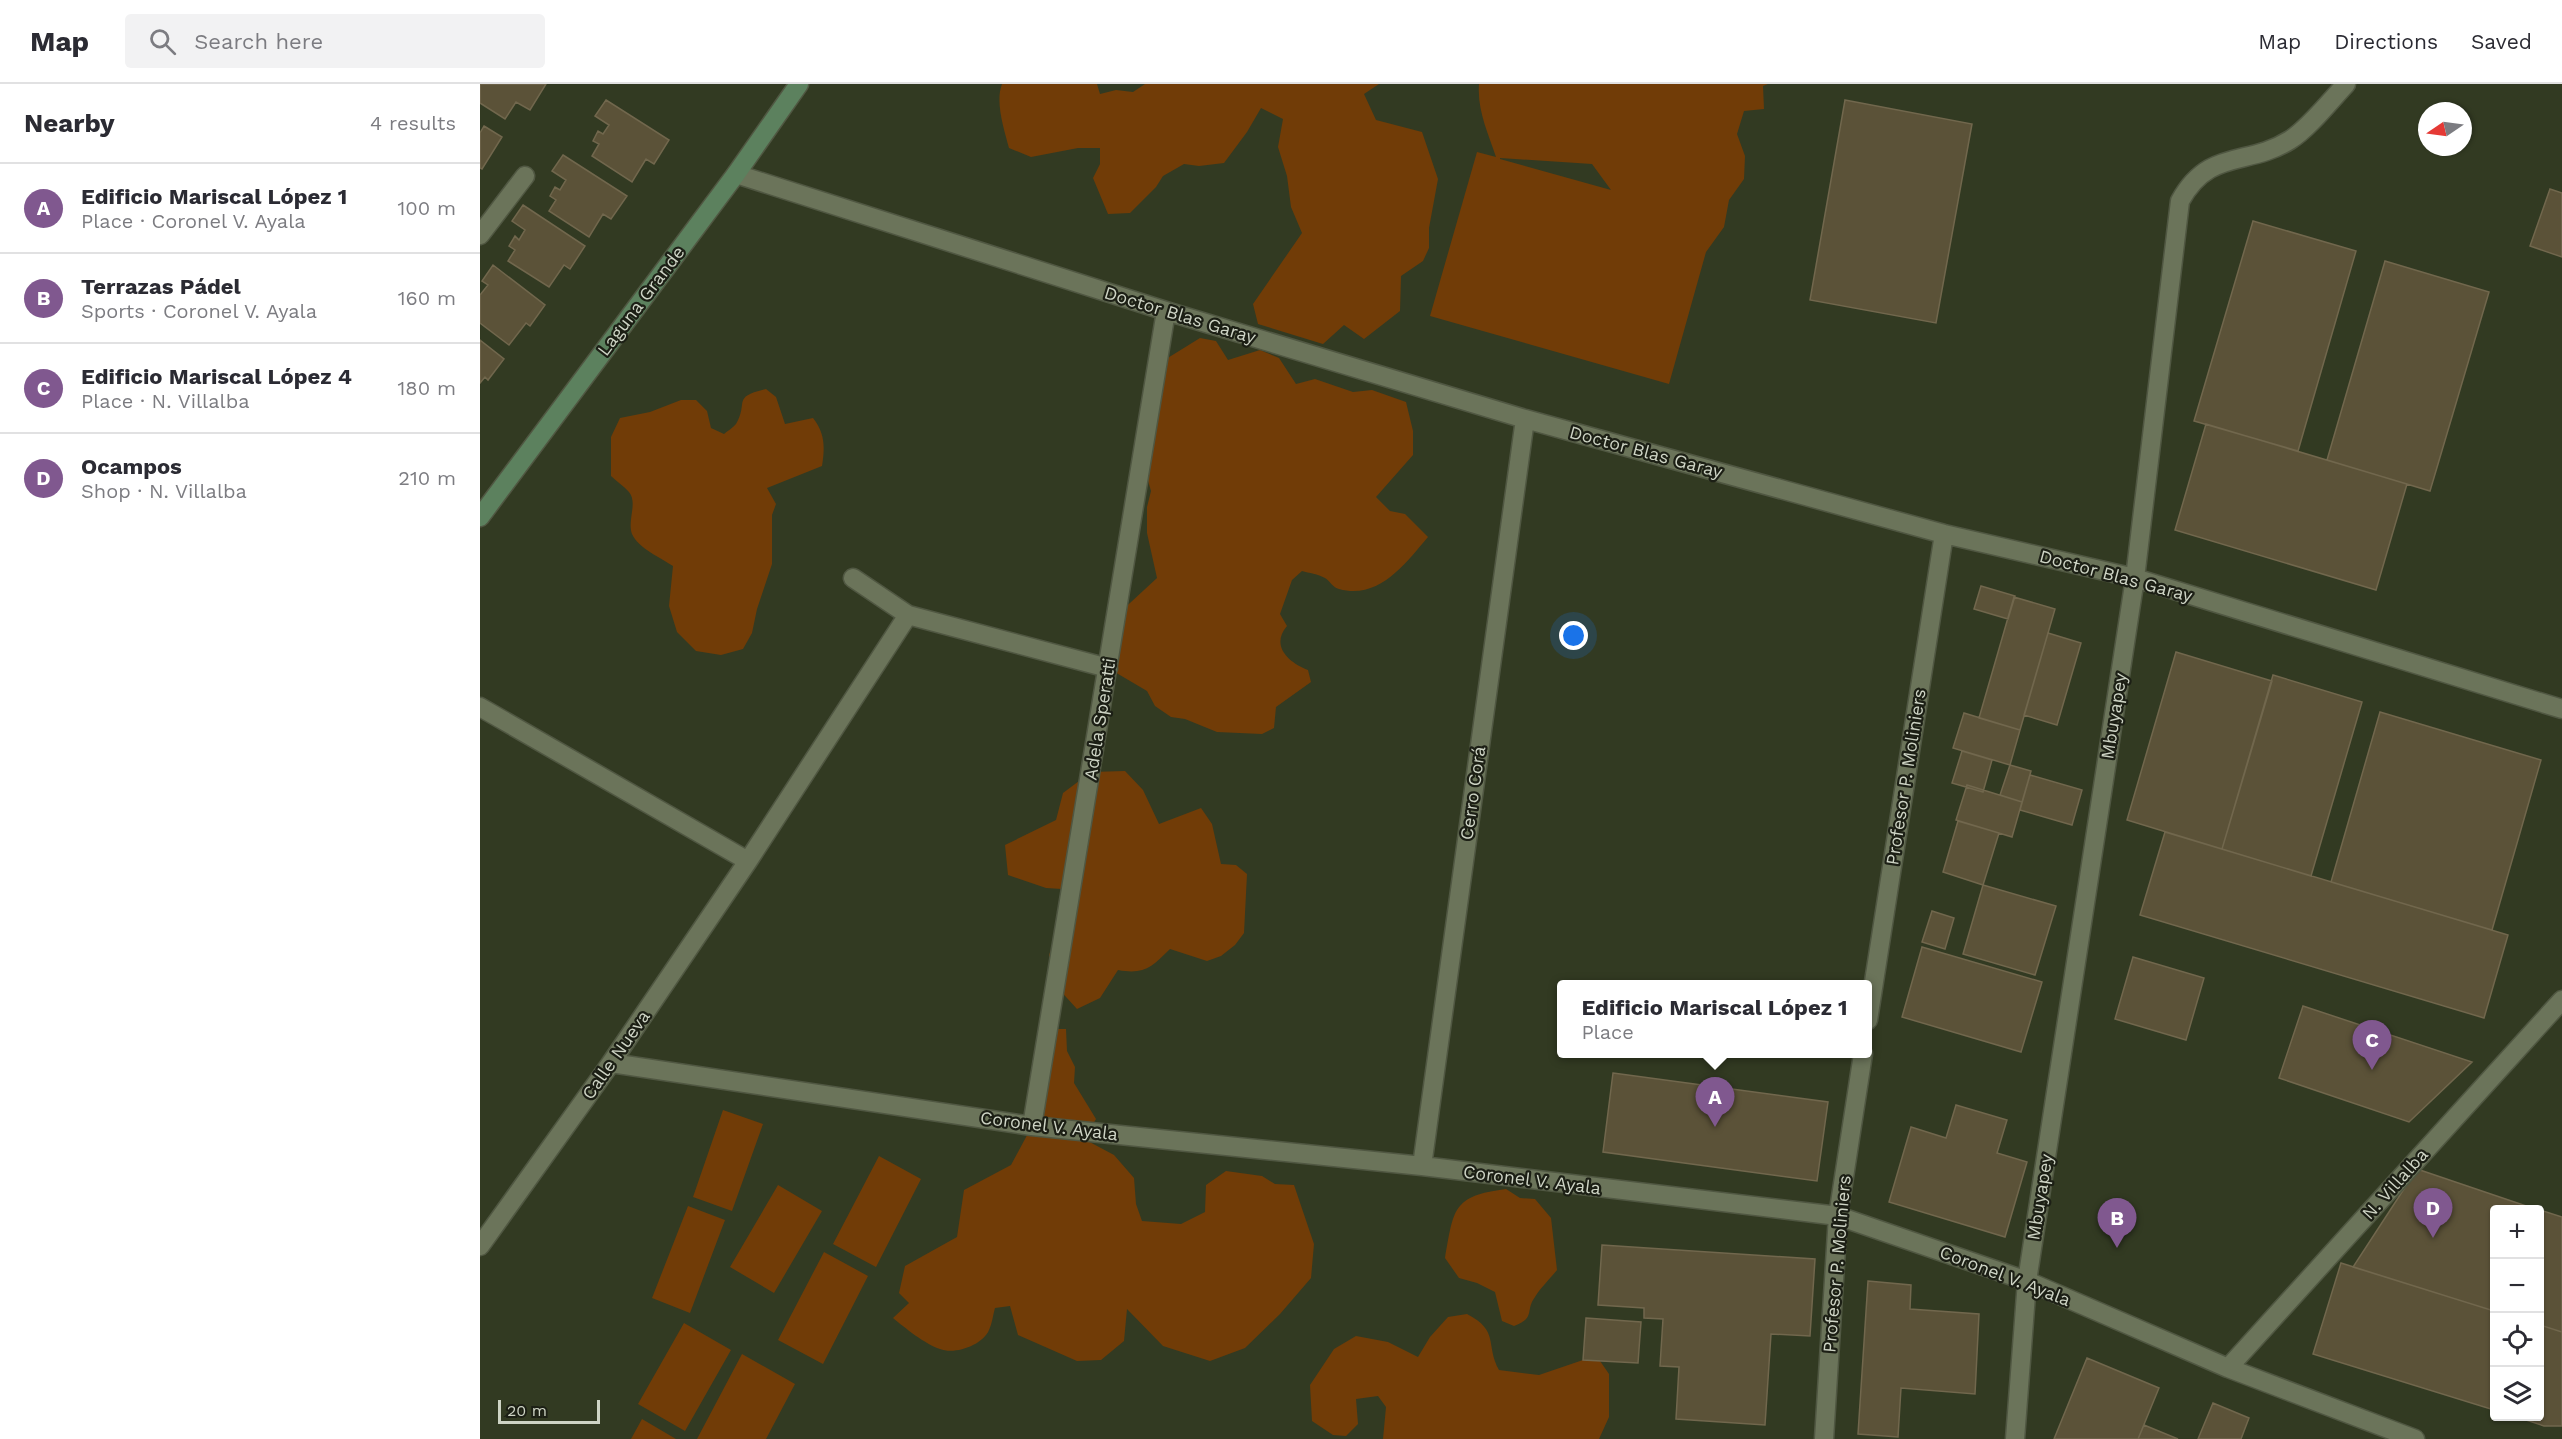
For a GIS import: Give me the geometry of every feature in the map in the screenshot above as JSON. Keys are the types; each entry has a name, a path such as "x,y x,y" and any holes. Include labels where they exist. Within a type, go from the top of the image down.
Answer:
{"main road":[{"name":"Laguna Grande","path":"480,517 736,174 799,84"}],"street":[{"name":"Mbuyapey","path":"2014,1439 2027,1281 2135,578 2180,201 2190,183 2206,170 2271,150 2292,139 2346,84"},
{"name":"Doctor Blas Garay","path":"736,174 1166,311 1525,419 1944,534 2135,578 2562,709"},
{"path":"480,235 525,176"},
{"name":"Adela Speratti","path":"1032,1126 1166,311"},
{"name":"Cerro Corá","path":"1422,1166 1525,419"},
{"name":"Profesor P. Moliniers","path":"1872,994 1944,534"},
{"path":"853,578 908,615 1108,668"},
{"name":"Calle Nueva","path":"480,1246 611,1063 748,861 908,615"},
{"path":"480,707 748,861"},
{"name":"N. Villalba","path":"2228,1368 2562,1000"},
{"name":"Profesor P. Moliniers","path":"1824,1439 1838,1216 1862,1058"},
{"name":"Coronel V. Ayala","path":"611,1063 1032,1126 1422,1166 1838,1216 2027,1281 2228,1368 2415,1439"}],"shaded area":[{"path":"1002,84 1097,84 1100,94 1116,90 1133,92 1145,84 1379,84 1364,94 1376,120 1422,132 1438,179 1429,228 1429,248 1423,261 1401,276 1400,311 1364,339 1344,325 1323,344 1258,324 1253,304 1302,233 1291,207 1287,176 1278,147 1283,119 1261,108 1224,163 1199,166 1184,164 1163,176 1156,187 1130,213 1108,214 1093,178 1100,164 1100,148 1078,148 1031,157 1009,148 999,99"},
{"path":"1479,84 1768,84 1763,86 1764,109 1744,111 1737,134 1745,156 1744,179 1729,200 1724,227 1706,252 1669,384 1430,316 1477,152 1496,157 1484,121","holes":["1500,158 1592,164 1611,190"]},
{"path":"1200,338 1216,341 1228,360 1260,350 1279,358 1296,384 1315,379 1353,392 1372,390 1406,402 1413,431 1413,455 1376,497 1390,511 1405,514 1428,537 1390,577 1367,589 1353,591 1339,589 1327,579 1302,571 1292,580 1280,614 1287,626 1280,640 1281,647 1294,663 1308,670 1311,682 1276,707 1274,728 1262,734 1217,732 1185,719 1171,717 1155,706 1147,691 1108,668 1117,615 1157,578 1147,533 1147,507 1151,491 1142,460 1158,364"},
{"path":"766,389 776,397 785,424 813,418 820,429 823,440 822,466 767,488 776,504 772,515 772,564 757,609 752,633 743,649 721,655 696,651 677,632 669,606 673,566 644,548 632,534 632,496 611,476 611,437 620,418 650,412 681,400 696,400 707,411 711,428 724,434 736,424 745,398"},
{"path":"1125,771 1143,790 1159,824 1201,808 1212,824 1221,864 1236,865 1247,874 1244,933 1235,945 1221,956 1207,961 1170,949 1147,968 1135,971 1118,970 1100,998 1077,1009 1056,986 1049,955 1059,929 1062,889 1046,888 1008,875 1005,845 1056,820 1063,793 1091,772"},
{"path":"1048,1029 1066,1029 1067,1051 1075,1067 1074,1083 1096,1119 1084,1139 1114,1155 1134,1178 1136,1204 1142,1221 1181,1224 1205,1212 1206,1185 1226,1171 1262,1176 1275,1184 1294,1185 1314,1244 1311,1278 1280,1314 1245,1348 1210,1361 1163,1346 1127,1309 1124,1341 1101,1360 1077,1361 1018,1335 1010,1306 995,1308 989,1330 981,1340 961,1350 953,1351 946,1351 928,1343 893,1318 909,1303 899,1293 905,1266 957,1237 964,1190 1011,1165 1032,1126 1028,1092"},
{"path":"723,1110 763,1124 732,1211 693,1197"},
{"path":"879,1156 921,1179 876,1267 833,1244"},
{"path":"778,1185 822,1211 774,1293 730,1267"},
{"path":"1506,1189 1520,1198 1535,1199 1551,1218 1557,1270 1535,1297 1528,1317 1514,1326 1502,1321 1495,1292 1477,1283 1459,1278 1445,1258 1454,1216 1465,1201 1488,1192"},
{"path":"688,1206 725,1220 690,1313 652,1298"},
{"path":"824,1252 868,1276 823,1364 778,1340"},
{"path":"1467,1314 1484,1326 1488,1333 1499,1370 1539,1375 1583,1360 1600,1361 1609,1374 1609,1417 1599,1439 1383,1439 1386,1407 1378,1396 1356,1399 1358,1424 1346,1436 1333,1435 1312,1421 1310,1385 1334,1349 1356,1336 1388,1342 1418,1357 1430,1337 1448,1317"},
{"path":"684,1323 731,1350 685,1431 638,1404"},
{"path":"742,1354 795,1384 766,1439 697,1439"},
{"path":"642,1419 676,1439 631,1439"}],"building":[{"path":"480,84 546,84 530,110 516,102 505,119 480,103"},
{"path":"606,100 669,140 654,164 646,159 632,182 592,156 599,144 593,141 598,131 603,134 609,125 595,116"},
{"path":"1845,100 1972,124 1936,323 1810,300"},
{"path":"484,126 502,137 482,169 480,168 480,133"},
{"path":"563,155 627,196 611,219 603,214 589,237 549,211 556,200 550,196 555,187 560,190 566,180 552,171"},
{"path":"2550,189 2562,193 2562,257 2530,246"},
{"path":"523,205 585,246 570,269 564,265 549,287 508,261 515,250 509,246 515,236 519,240 525,230 512,221"},
{"path":"2253,221 2356,251 2298,451 2194,421"},
{"path":"2385,261 2489,292 2430,491 2327,460"},
{"path":"493,265 545,305 530,326 526,323 509,345 480,323 480,295 488,285 482,281"},
{"path":"480,340 504,359 488,380 485,377 480,383"},
{"path":"2206,424 2407,484 2376,590 2175,530"},
{"path":"1981,586 2015,596 2008,619 1974,609"},
{"path":"2014,597 2055,609 2020,730 1979,718"},
{"path":"2048,633 2081,643 2057,725 2024,715"},
{"path":"2176,652 2272,681 2222,849 2127,820"},
{"path":"2273,675 2362,702 2311,876 2222,849"},
{"path":"2380,712 2541,760 2492,930 2331,882"},
{"path":"1964,713 2020,730 2010,765 1953,748"},
{"path":"1962,751 1992,760 1983,792 1952,783"},
{"path":"2010,765 2031,771 2022,802 2000,795"},
{"path":"2030,775 2082,790 2072,825 2020,810"},
{"path":"1967,785 2022,802 2012,837 1956,820"},
{"path":"1958,821 1999,833 1983,885 1943,872"},
{"path":"2165,832 2508,935 2484,1018 2140,915"},
{"path":"1983,885 2056,906 2035,975 1963,954"},
{"path":"1932,911 1954,918 1945,949 1922,942"},
{"path":"1922,947 2042,982 2021,1052 1902,1017"},
{"path":"2133,957 2204,978 2186,1040 2115,1019"},
{"path":"2303,1006 2472,1062 2409,1122 2279,1078"},
{"path":"1613,1073 1828,1102 1817,1181 1603,1152"},
{"path":"1956,1105 2007,1120 1997,1153 2027,1162 2005,1237 1889,1202 1911,1127 1946,1138"},
{"path":"2417,1169 2523,1205 2490,1205 2490,1310 2353,1267"},
{"path":"2544,1211 2562,1217 2562,1332 2544,1326"},
{"path":"1602,1245 1815,1259 1810,1336 1771,1334 1765,1425 1676,1419 1679,1367 1660,1366 1663,1319 1644,1318 1644,1308 1598,1305"},
{"path":"2341,1263 2490,1310 2490,1409 2313,1354"},
{"path":"1868,1281 1911,1285 1910,1309 1979,1314 1975,1394 1901,1388 1898,1437 1858,1434"},
{"path":"1586,1318 1641,1322 1638,1363 1583,1360"},
{"path":"2544,1326 2562,1332 2562,1426 2544,1426 2529,1421 2544,1421"},
{"path":"2087,1358 2159,1388 2138,1439 2054,1439"},
{"path":"2213,1403 2249,1418 2241,1439 2198,1439"},
{"path":"2144,1425 2178,1439 2138,1439"}],"place":[{"name":"Edificio Mariscal López 4","path":"2372,1070"},
{"name":"Edificio Mariscal López 1","path":"1715,1127"},
{"name":"Ocampos","path":"2433,1238"},
{"name":"Terrazas Pádel","path":"2117,1248"}]}
